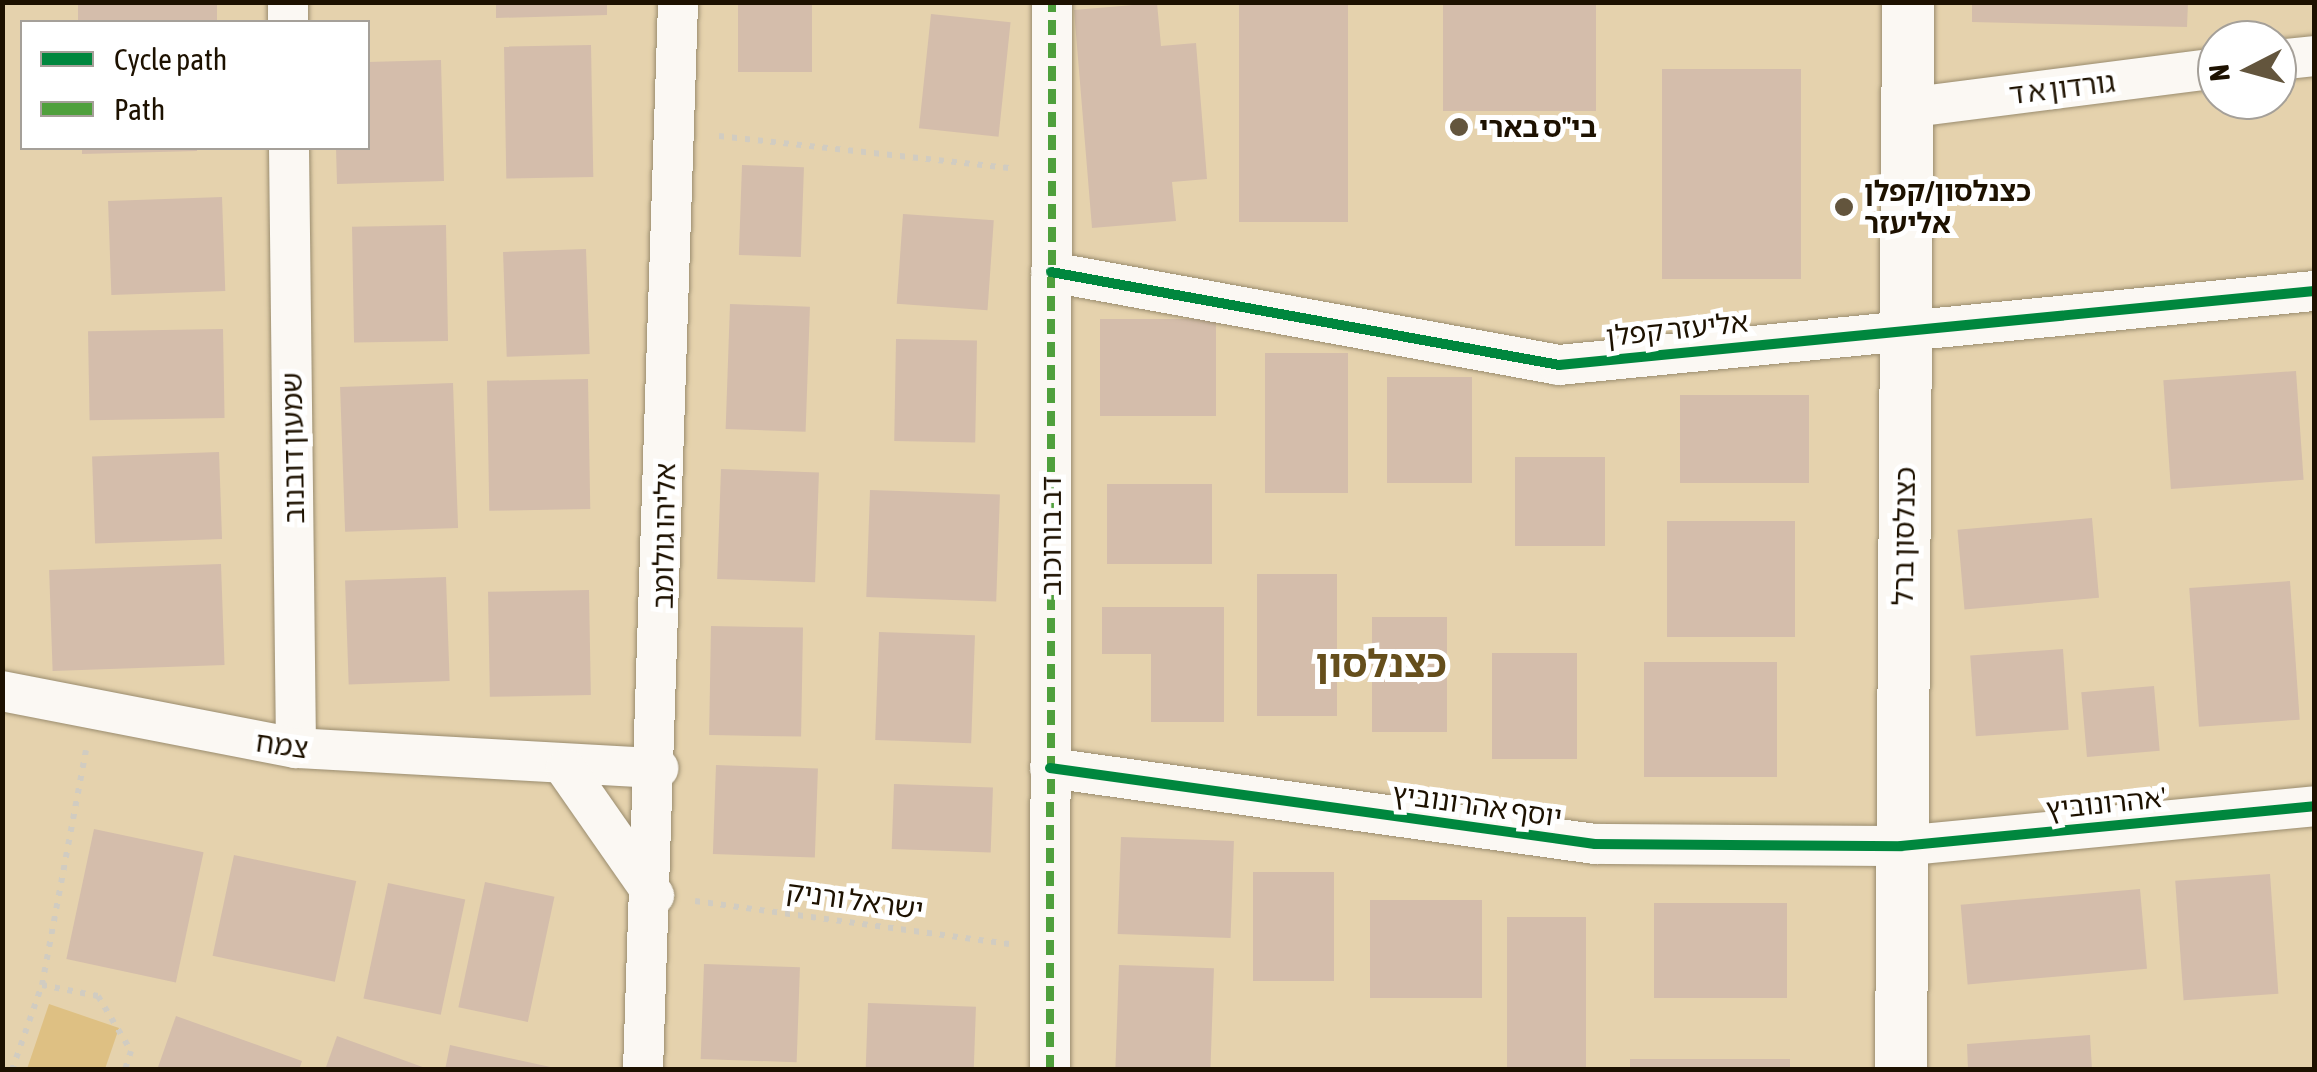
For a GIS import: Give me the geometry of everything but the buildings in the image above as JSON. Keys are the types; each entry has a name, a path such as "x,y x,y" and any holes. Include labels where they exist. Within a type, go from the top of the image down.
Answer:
{"street":[{"name":"אליהו גולומב","path":"643,1070 654,896 678,2"},
{"name":"דב בורוכוב","path":"1050,1070 1052,2"},
{"name":"כצנלסון ברל","path":"1901,1070 1908,2"},
{"name":"גורדון א ד","path":"1906,108 2197,71"},
{"name":"שמעון דובנוב","path":"290,150 296,748"},
{"name":"אליעזר קפלן","path":"1051,272 1558,365 1906,326 2314,291"},
{"name":"צמח","path":"2,691 92,715 296,748 566,769 658,768"},
{"name":"יוסף אהרונוביץ","path":"1050,768 1595,844 1902,846"},
{"path":"566,769 654,896"},
{"name":"אהרונוביץ'","path":"1902,846 2314,806"}],"path":[{"path":"674,131 1050,173"},
{"path":"12,1070 42,985 92,715"},
{"path":"42,985 98,996 132,1051 125,1070"}],"shaded area":[{"path":"49,1004 119,1028 105,1069 27,1069"}],"marked path":[{"path":"1050,1070 1052,2"}],"cycle path":[{"path":"1051,272 1559,365 2314,291"},
{"path":"1050,768 1595,844 1901,846 2314,806"}],"place":[{"name":"בי\"ס בארי","path":"1459,127"},
{"name":"כצנלסון/קפלן אליעזר","path":"1844,207"}],"district":[{"name":"כצנלסון","path":"1381,664"}]}
